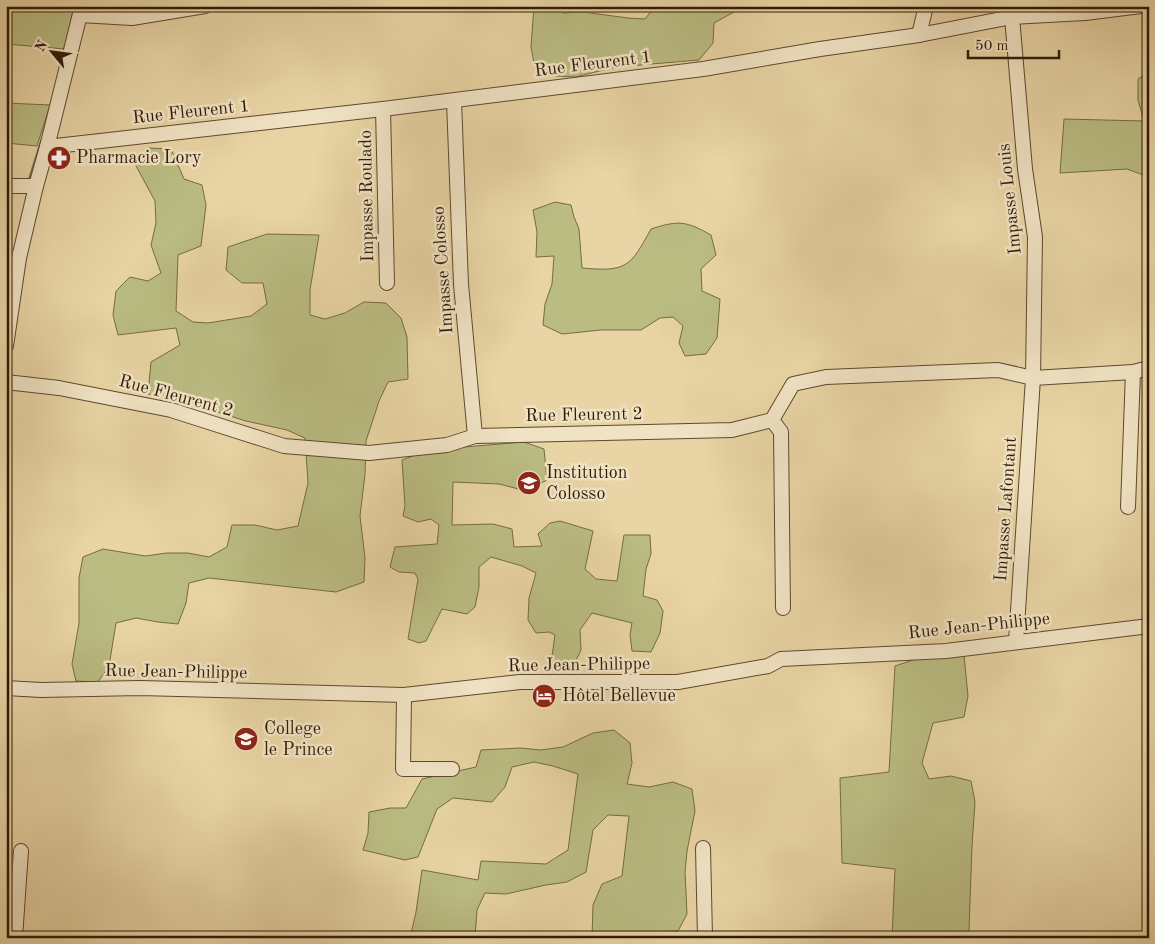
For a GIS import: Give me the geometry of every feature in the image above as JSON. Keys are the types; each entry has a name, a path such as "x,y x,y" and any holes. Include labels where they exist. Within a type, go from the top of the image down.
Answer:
{"street":[{"path":"6,346 19,258 81,10 132,18 205,6"},
{"path":"919,35 926,6"},
{"name":"Rue Fleurent 1","path":"48,147 454,101 703,69 820,49 919,35 1012,17 1085,13 1141,6"},
{"name":"Impasse Louis","path":"1012,17 1025,169 1035,237 1033,378"},
{"name":"Impasse Colosso","path":"454,101 461,284 475,436"},
{"name":"Impasse Roulado","path":"383,109 387,283"},
{"path":"6,186 36,186"},
{"path":"783,608 781,432 772,420 793,384 826,377 998,370 1033,378 1133,372 1149,368"},
{"path":"1128,507 1133,372"},
{"name":"Impasse Lafontant","path":"1016,642 1033,378"},
{"name":"Rue Fleurent 2","path":"6,382 59,388 171,410 284,446 369,453 446,445 475,436 732,430 772,420"},
{"name":"Rue Jean-Philippe","path":"6,688 41,690 140,688 404,696 520,682 678,682 768,666 781,659 946,650 1149,626"},
{"path":"404,696 403,768 452,769"},
{"path":"704,848 705,938"},
{"path":"15,938 21,851"}],"green space":[{"path":"6,6 74,6 65,49 6,44"},
{"path":"534,6 554,6 563,13 583,12 645,19 655,6 735,6 734,12 714,23 713,43 699,60 616,67 575,77 556,76 535,68 531,47"},
{"path":"1149,72 1149,181 1146,176 1127,169 1060,173 1064,119 1144,121 1138,100 1138,79"},
{"path":"6,103 50,105 37,146 6,143"},
{"path":"148,148 171,149 184,179 202,185 206,205 201,246 178,255 176,311 193,322 208,323 251,316 267,304 263,283 242,283 226,270 228,247 267,234 319,235 310,290 310,315 325,319 345,313 364,302 386,303 401,318 407,337 408,379 388,382 379,401 366,441 365,474 360,516 365,558 364,582 336,592 209,578 189,583 186,603 178,624 136,618 116,623 109,666 98,682 76,681 72,664 79,623 79,578 83,557 103,549 145,556 188,553 209,557 227,547 232,525 255,525 277,530 298,526 308,483 305,438 287,430 246,421 166,396 148,394 151,362 180,345 176,328 118,335 113,315 116,291 130,277 148,281 161,273 151,245 156,223 155,201 135,164"},
{"path":"555,202 571,205 579,229 582,268 609,269 626,264 638,252 651,229 661,226 682,223 711,235 716,255 701,269 702,291 720,299 717,338 706,354 685,356 679,343 683,326 673,317 660,318 641,330 601,330 562,334 543,325 545,304 552,284 554,256 536,257 537,232 533,210"},
{"path":"524,442 544,449 547,480 526,491 499,484 453,482 452,525 493,524 512,529 514,547 542,546 538,534 550,523 560,521 593,531 585,569 596,579 617,581 624,535 650,535 651,554 646,569 643,596 657,600 663,611 660,633 651,652 632,651 630,635 632,623 592,613 580,630 581,650 572,669 550,670 555,635 549,632 536,633 528,620 529,598 536,573 522,566 491,557 479,567 479,587 475,607 467,614 442,609 426,641 419,643 408,639 418,579 415,573 399,572 390,567 395,547 437,544 439,525 431,519 418,522 403,516 405,506 402,460 428,450"},
{"path":"964,655 968,696 964,717 933,723 922,763 929,779 951,776 971,781 975,802 969,930 960,938 892,938 895,869 842,863 840,778 889,772 895,666 925,656"},
{"path":"614,730 630,743 632,763 627,784 649,787 673,782 692,789 695,811 685,872 687,914 678,931 655,935 654,938 592,938 593,905 602,884 622,876 629,816 608,815 593,830 586,872 567,882 506,894 485,893 477,910 475,938 410,938 422,870 478,880 481,861 546,864 568,850 578,774 534,762 512,767 505,787 492,802 453,798 437,809 418,857 405,860 363,850 368,833 369,812 390,808 406,808 422,779 476,767 481,750 520,748 541,750 563,747 593,733"}],"waterway":[{"path":"30,179 42,141"}],"place":[{"name":"Pharmacie Lory","path":"59,158"},
{"name":"Institution Colosso","path":"529,483"},
{"name":"Hôtel Bellevue","path":"544,696"},
{"name":"College le Prince","path":"246,739"}]}
